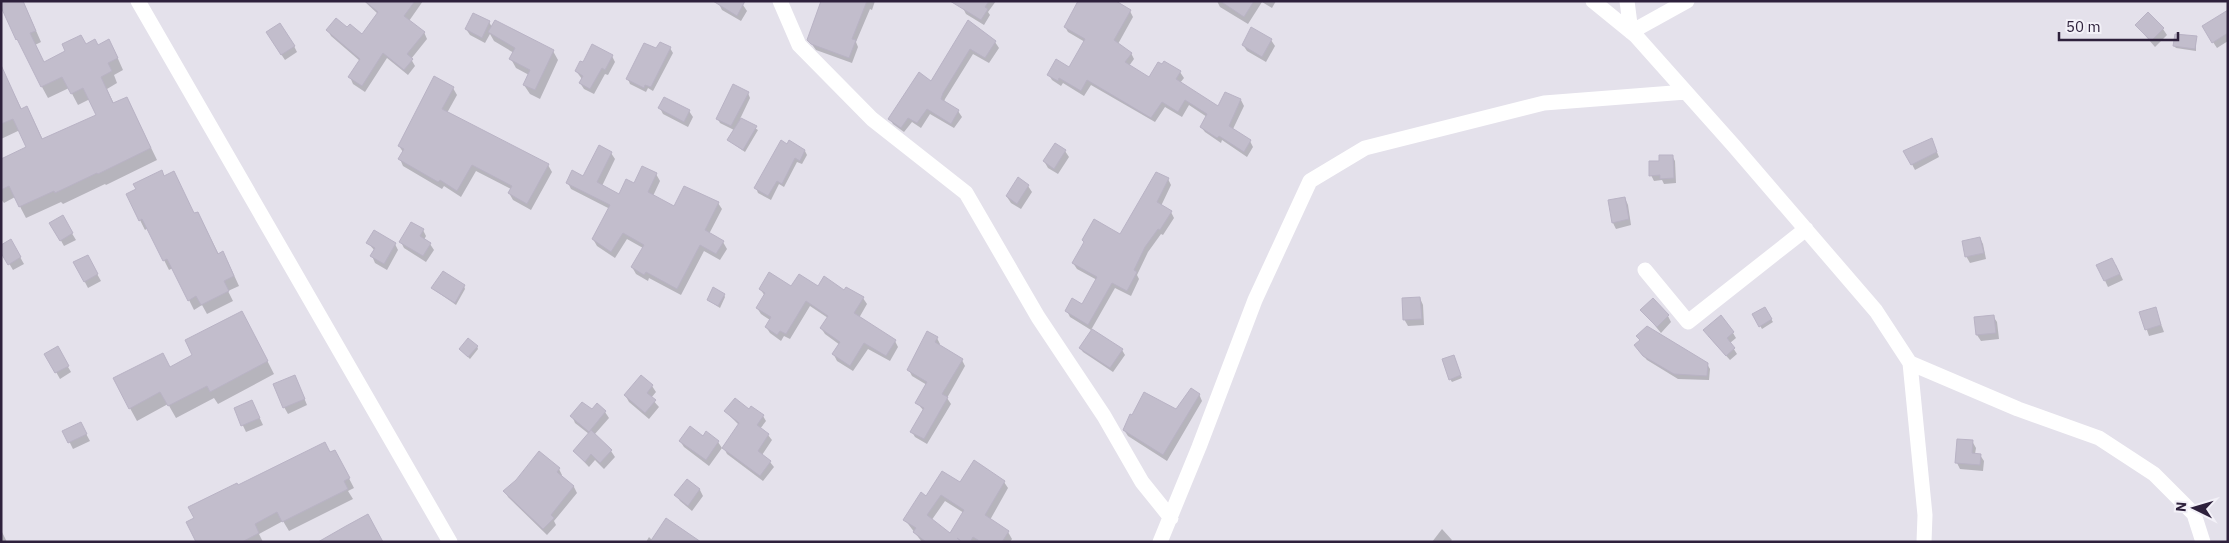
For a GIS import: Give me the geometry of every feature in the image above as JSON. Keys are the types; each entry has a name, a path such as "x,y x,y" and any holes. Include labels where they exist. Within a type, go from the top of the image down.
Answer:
{"street":[{"path":"138,1 450,542"},
{"path":"780,1 798,45 872,119 966,193 1038,317 1104,416 1142,482 1171,518"},
{"path":"1593,1 1631,32 1686,92 1876,312 1910,363 1925,515 1924,542"},
{"path":"1627,1 1631,32"},
{"path":"1631,32 1687,1"},
{"path":"1160,542 1166,524 1171,518 1254,300 1310,181 1365,148 1544,103 1686,92"},
{"path":"1645,270 1688,322 1806,230"},
{"path":"1910,363 2018,409 2099,438 2154,474 2194,514 2203,542"}],"building":[{"path":"1,1 23,1 36,31 30,33 44,62 65,51 62,44 81,35 86,44 95,39 98,45 109,39 118,58 108,63 112,71 101,77 113,103 127,97 151,148 98,174 19,207 9,186 1,190 1,159 26,147 13,119 1,124 1,65 21,109 27,106 42,139 96,115 83,88 71,94 62,77 41,87 16,40 1,7"},
{"path":"365,1 415,1 404,16 425,32 407,54 413,59 404,70 383,53 362,86 348,77 360,59 326,30 336,18 347,27 350,24 362,34 378,12"},
{"path":"713,1 745,1 737,16"},
{"path":"821,1 867,1 852,39 856,40 849,58 811,44 807,40"},
{"path":"950,1 989,1 985,7 988,9 981,20"},
{"path":"1078,1 1116,1 1131,10 1114,40 1132,53 1125,62 1149,77 1158,62 1162,64 1164,61 1181,71 1176,79 1218,106 1225,92 1241,99 1229,126 1251,140 1244,152 1219,136 1217,138 1200,127 1207,114 1185,100 1178,112 1162,102 1151,118 1087,80 1081,91 1059,78 1058,81 1047,75 1056,59 1069,67 1085,39 1064,27"},
{"path":"1220,1 1254,1 1244,17"},
{"path":"2228,10 2228,33 2212,43 2202,26"},
{"path":"2148,12 2164,28 2151,41 2135,25"},
{"path":"473,13 490,21 482,38 465,29"},
{"path":"495,20 554,50 535,90 523,85 530,70 509,59 515,48 488,32"},
{"path":"968,20 996,41 985,58 970,49 943,93 941,99 959,110 951,124 927,109 917,123 908,118 901,128 888,119 919,72 931,81"},
{"path":"280,23 295,46 281,55 266,32"},
{"path":"1251,27 1272,39 1262,57 1242,45"},
{"path":"2175,34 2197,36 2195,49 2173,46"},
{"path":"660,42 671,47 651,87 645,85 644,88 626,79 644,43 656,48"},
{"path":"592,44 613,55 605,70 602,68 590,89 579,83 583,76 575,71 580,61 583,62"},
{"path":"434,76 454,87 442,109 549,164 527,204 508,193 512,186 472,165 457,191 440,180 438,182 398,159 404,149 398,146"},
{"path":"733,84 749,92 731,126 716,119"},
{"path":"664,97 690,110 684,122 658,108"},
{"path":"741,118 757,126 743,150 727,140"},
{"path":"1932,138 1937,152 1911,165 1903,151"},
{"path":"781,140 787,144 789,140 805,150 800,161 795,158 782,184 777,181 768,196 754,188"},
{"path":"1055,143 1066,150 1054,169 1043,161"},
{"path":"599,145 612,152 597,182 619,194 626,179 634,183 642,166 657,173 648,192 674,206 684,186 719,202 705,230 724,241 716,254 700,245 677,289 646,272 644,275 631,267 644,245 623,233 611,252 592,239 610,205 566,183 572,170 583,176"},
{"path":"1659,155 1673,155 1674,178 1660,179 1660,175 1649,176 1649,161 1659,161"},
{"path":"162,170 164,176 174,171 194,213 198,212 218,254 223,251 234,276 224,281 229,291 201,305 196,296 188,301 167,259 163,261 142,219 139,221 126,194 136,189 133,184"},
{"path":"1156,172 1169,178 1157,202 1172,211 1160,230 1158,229 1145,247 1134,270 1137,272 1127,291 1112,283 1088,325 1065,311 1072,298 1082,304 1097,277 1072,263 1084,242 1082,240 1094,219 1120,234"},
{"path":"1018,177 1029,185 1017,204 1006,196"},
{"path":"1625,197 1629,219 1612,223 1608,200"},
{"path":"63,215 73,233 60,241 49,223"},
{"path":"411,222 424,229 420,236 431,243 423,256 399,242"},
{"path":"374,230 396,243 384,264 370,256 375,248 366,243"},
{"path":"1980,237 1984,253 1965,257 1962,241"},
{"path":"11,239 21,257 8,265 1,253 1,245"},
{"path":"88,255 98,274 84,282 73,262"},
{"path":"2112,258 2120,274 2104,281 2096,265"},
{"path":"443,271 465,285 455,303 431,288"},
{"path":"769,272 791,286 799,274 818,286 824,276 844,290 846,287 864,297 854,313 896,340 886,356 864,343 850,366 832,354 840,342 820,328 828,316 806,301 786,334 780,331 777,335 765,327 771,317 756,308 765,293 759,289"},
{"path":"713,287 725,294 718,306 707,300"},
{"path":"1420,297 1422,319 1403,320 1402,298"},
{"path":"1653,298 1669,315 1657,327 1640,310"},
{"path":"1765,307 1772,319 1759,327 1752,314"},
{"path":"2156,307 2161,325 2145,330 2139,312"},
{"path":"242,311 268,361 210,392 207,386 168,406 160,392 129,409 113,378 163,353 170,367 192,355 185,340"},
{"path":"1721,315 1734,332 1727,338 1735,348 1726,356 1703,330"},
{"path":"1994,315 1996,333 1976,335 1974,317"},
{"path":"1647,326 1708,363 1707,376 1674,374 1643,356 1634,345 1640,340 1636,336"},
{"path":"1092,329 1123,349 1110,368 1079,348"},
{"path":"927,331 938,337 935,342 963,359 942,394 948,397 924,439 910,432 924,408 915,403 927,382 907,370"},
{"path":"468,338 478,346 468,357 459,349"},
{"path":"58,346 69,366 55,373 44,354"},
{"path":"1454,355 1461,375 1449,380 1442,359"},
{"path":"295,375 305,399 283,408 273,384"},
{"path":"641,375 653,385 647,393 656,400 645,413 624,395"},
{"path":"1191,388 1200,394 1163,455 1123,430 1130,414 1132,415 1144,392 1176,409"},
{"path":"735,398 749,409 751,406 764,415 757,425 769,434 758,451 771,461 760,476 722,448 739,423 724,411"},
{"path":"252,400 260,418 241,426 234,408"},
{"path":"582,402 592,409 597,403 606,411 589,432 570,416"},
{"path":"81,422 87,434 68,443 62,431"},
{"path":"690,426 703,436 706,431 719,441 706,460 679,441"},
{"path":"591,430 612,450 600,463 591,454 585,462 573,451"},
{"path":"1957,439 1973,440 1972,453 1981,454 1980,465 1955,463"},
{"path":"325,442 330,452 335,450 350,478 344,481 348,489 282,522 277,512 255,524 259,533 242,542 196,542 186,522 194,518 188,507 237,483 238,485"},
{"path":"539,451 560,468 557,472 574,486 551,515 554,518 543,529 503,491 516,480"},
{"path":"974,460 1005,481 985,515 1009,531 1002,542 981,542 973,537 970,542 926,542 913,532 916,528 903,520 921,492 926,496 942,471 960,482","holes":["941,495 964,510 950,533 927,515"]},
{"path":"687,479 700,489 688,506 674,495"},
{"path":"368,514 383,542 318,542 346,526"},
{"path":"666,518 701,542 650,542"}]}
